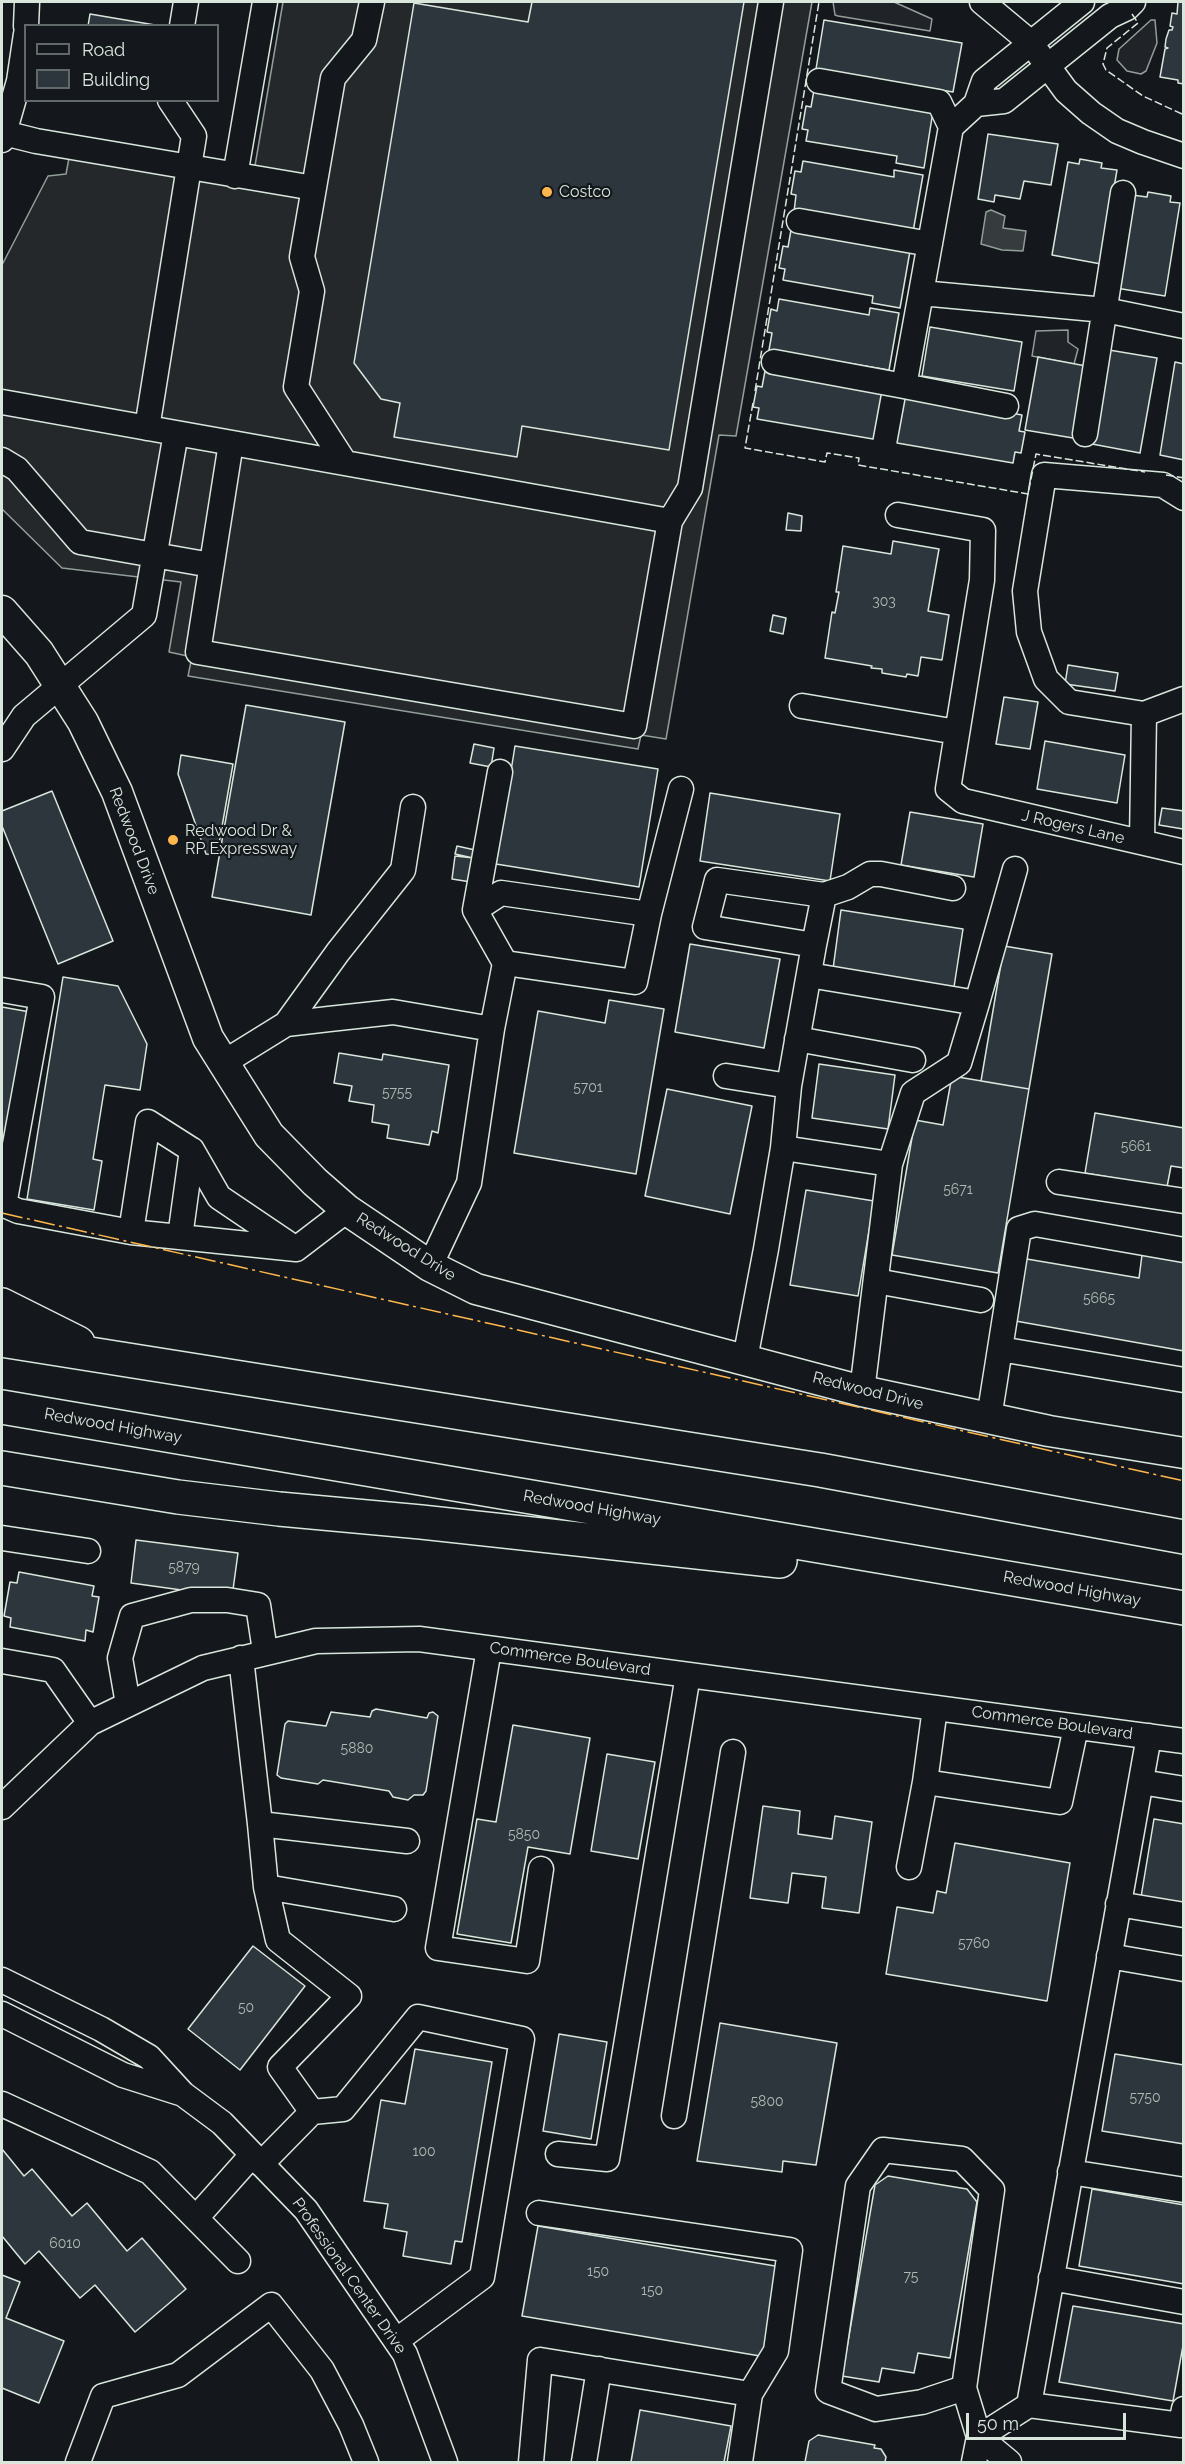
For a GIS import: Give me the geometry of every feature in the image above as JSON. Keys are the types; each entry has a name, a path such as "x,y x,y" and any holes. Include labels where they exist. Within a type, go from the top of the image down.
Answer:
{"highway":[{"path":"2,1305 106,1358"},
{"path":"2,1340 820,1470 1184,1537"},
{"name":"Redwood Highway","path":"2,1407 1184,1609"},
{"path":"2,1468 178,1497 735,1556 1184,1609"}],"main road":[{"name":"Redwood Drive","path":"2,611 39,653 83,722 117,792 208,1038 269,1135 315,1182 347,1210 430,1266 476,1289 862,1391 1049,1431 1184,1453"}],"street":[{"path":"26,24 27,2"},
{"path":"182,24 186,2"},
{"path":"235,176 265,2"},
{"path":"345,463 297,387 312,291 302,257 333,78 364,40 372,2"},
{"path":"231,443 198,652 634,726 670,520 690,489 771,2"},
{"path":"982,2 1030,42 1066,91 1117,131 1184,156"},
{"path":"951,127 976,104 984,81 1082,2"},
{"path":"976,104 1004,101 1048,66 1107,9 1128,8 1133,2"},
{"path":"24,50 20,81 3,137 314,188"},
{"path":"819,81 939,102 951,127 904,386"},
{"path":"147,428 194,135 171,102"},
{"path":"1085,434 1123,193"},
{"path":"798,222 930,244"},
{"path":"921,293 1105,310 1184,326"},
{"path":"774,362 1006,406"},
{"path":"2,402 670,520"},
{"path":"2,748 24,716 144,615 176,434"},
{"path":"2,460 17,469 80,542 212,565"},
{"path":"1184,498 1163,485 1044,475 1025,591 1029,632 1046,679 1069,702 1144,714 1184,699"},
{"path":"802,706 957,732 982,580 983,530 898,515"},
{"path":"1142,842 1144,714"},
{"name":"J Rogers Lane","path":"957,732 948,789 963,801 1184,852"},
{"path":"430,1266 469,1183 492,1029 505,963 475,910 500,772"},
{"path":"505,963 635,982 681,789"},
{"path":"223,1063 286,1024 338,952 403,870 413,807"},
{"path":"862,1391 890,1164 913,1094 959,1063 1015,868"},
{"path":"814,945 705,927 717,880 824,895 848,887 870,874 881,874 953,888"},
{"path":"475,910 501,893 650,914"},
{"path":"745,1359 783,1148 789,1086 797,1039 824,895"},
{"path":"809,975 977,1003"},
{"path":"2,990 42,997 3,1204 18,1211 131,1232 296,1249 347,1210"},
{"path":"286,1024 393,1012 492,1029"},
{"path":"797,1039 913,1060"},
{"path":"726,1076 789,1086"},
{"path":"131,1232 148,1122 192,1150 219,1197 296,1249"},
{"path":"783,1148 890,1164"},
{"path":"180,1237 192,1150"},
{"path":"1059,1182 1184,1202"},
{"path":"989,1418 1019,1229 1035,1224 1184,1250"},
{"path":"876,1281 981,1300"},
{"path":"1000,1349 1184,1380"},
{"path":"2,1538 88,1551"},
{"path":"128,1704 120,1658 132,1616 192,1600 227,1600 258,1605 265,1651"},
{"name":"Commerce Boulevard","path":"2,1807 90,1723 203,1668 265,1651 316,1641 419,1639 1184,1741"},
{"path":"489,1648 438,1948 527,1961 542,1869"},
{"path":"241,1658 266,1887 278,1940 349,1996 280,2067 312,2112"},
{"path":"2,1661 53,1670 90,1723"},
{"path":"558,2154 607,2159 688,1675"},
{"path":"909,1867 925,1782 934,1708"},
{"path":"925,1782 1060,1802 1076,1726"},
{"path":"1029,2405 1149,1736"},
{"path":"674,2116 733,1752"},
{"path":"1141,1782 1184,1789"},
{"path":"260,1824 407,1841"},
{"path":"266,1887 394,1909"},
{"path":"1118,1904 1184,1915"},
{"path":"1109,1956 1184,1969"},
{"name":"Professional Center Drive","path":"2,1980 101,2029 149,2057 183,2094 222,2123 306,2210 405,2354 445,2463"},
{"name":"Professional Center Drive","path":"2,2014 123,2075 183,2094"},
{"path":"196,2218 312,2112 343,2109 418,2017 522,2039 482,2277 396,2341"},
{"path":"2,2104 150,2172 238,2261"},
{"path":"964,2388 922,2402 876,2409 828,2391 858,2186 883,2150 962,2159 992,2190 964,2388 979,2437 974,2463"},
{"path":"1070,2172 1184,2190"},
{"path":"539,2213 790,2250 776,2351 750,2394 740,2463"},
{"path":"1051,2278 1184,2302"},
{"path":"78,2463 104,2396 178,2375 272,2305 322,2370 351,2425 366,2463"},
{"path":"531,2463 540,2360 750,2394"},
{"path":"584,2463 599,2369"},
{"path":"979,2437 1029,2405 1181,2425 1184,2409"},
{"path":"979,2437 1009,2463"}],"shaded area":[{"path":"283,2 812,2 736,436 719,435 666,739 641,735 638,749 188,676 192,657 169,652 181,582 62,568 2,509 2,265 48,176 66,174 69,158 251,189"},
{"path":"833,2 894,2 932,19 930,31 838,16 835,15"},
{"path":"1151,20 1155,20 1157,43 1146,71 1141,74 1127,71 1117,60 1119,49"},
{"path":"991,210 1005,216 1003,228 1026,231 1023,251 1002,250 981,244 986,212"},
{"path":"1068,330 1068,342 1078,349 1074,364 1032,356 1036,331"}],"building":[{"name":"Costco","path":"532,2 744,2 669,450 522,426 517,457 394,437 400,403 381,399 354,363 414,3 528,22"},
{"path":"1178,2 1184,2 1184,84 1178,83 1178,80 1160,77 1165,49 1168,48 1165,47 1166,39 1169,30 1173,27 1170,26 1172,13 1177,14"},
{"path":"90,14 149,24 88,24"},
{"path":"824,20 962,43 953,92 816,69"},
{"path":"814,90 933,111 924,168 896,163 897,156 806,141 808,130 802,129 806,106 811,107"},
{"path":"988,134 1058,144 1051,185 1024,181 1020,199 995,195 994,202 978,199"},
{"path":"1080,159 1102,163 1101,168 1117,170 1101,264 1052,255 1068,162 1079,164"},
{"path":"803,161 894,177 894,170 923,175 913,232 794,212 796,195 791,194 795,171 801,172"},
{"path":"1148,192 1171,196 1170,202 1180,203 1165,296 1116,288 1132,195 1147,197"},
{"path":"791,230 910,251 900,308 872,303 873,296 783,280 785,269 779,268 783,246 788,247"},
{"path":"779,299 869,315 870,308 899,313 889,370 769,350 772,333 767,332 771,309 777,311"},
{"path":"930,327 1022,342 1014,391 922,376"},
{"path":"1109,350 1157,358 1140,453 1092,444"},
{"path":"1038,357 1086,366 1073,438 1025,430"},
{"path":"1175,362 1184,364 1184,460 1160,455"},
{"path":"765,371 882,390 873,439 757,419 759,408 753,407 757,386 762,387"},
{"path":"906,394 1022,415 1019,431 1025,432 1021,453 1015,452 1013,463 897,443"},
{"path":"788,513 802,516 801,531 786,530"},
{"path":"893,541 939,549 928,611 949,615 942,660 921,657 918,676 907,674 906,677 882,673 882,669 871,668 872,666 825,658 832,612 835,613 839,592 836,592 843,546 891,554"},
{"path":"773,615 786,618 783,634 770,631"},
{"path":"1068,665 1118,673 1115,691 1065,684"},
{"path":"1004,697 1038,702 1030,749 996,744"},
{"path":"246,705 345,722 311,915 212,897"},
{"path":"1045,741 1125,755 1117,803 1037,789"},
{"path":"474,744 494,748 491,767 470,763"},
{"path":"515,746 658,769 639,887 496,864"},
{"path":"181,755 233,764 217,855 206,854 178,774"},
{"path":"52,791 113,941 58,964 2,826 2,811"},
{"path":"710,793 840,814 830,881 700,861"},
{"path":"1162,808 1184,811 1183,829 1159,825"},
{"path":"910,812 983,824 974,877 901,865"},
{"path":"457,846 475,850 473,858 455,854"},
{"path":"455,856 474,858 471,882 452,879"},
{"path":"841,910 963,929 954,987 833,969"},
{"path":"690,944 780,959 764,1048 675,1032"},
{"path":"1004,946 1052,954 1029,1089 981,1081"},
{"path":"63,977 118,986 147,1044 140,1090 105,1085 93,1159 102,1161 94,1210 27,1199"},
{"path":"609,1000 664,1009 636,1174 514,1153 538,1011 605,1023"},
{"path":"2,1007 30,1012 2,1172"},
{"path":"339,1053 382,1060 383,1054 449,1065 438,1133 432,1131 429,1145 387,1138 389,1125 372,1122 374,1105 349,1101 352,1086 334,1083"},
{"path":"819,1064 895,1075 888,1129 812,1118"},
{"path":"952,1076 1029,1089 998,1273 892,1255 915,1120 943,1125"},
{"path":"667,1089 752,1106 730,1214 645,1196"},
{"path":"1095,1113 1184,1128 1184,1168 1171,1166 1167,1187 1085,1173"},
{"path":"806,1190 874,1201 858,1296 790,1285"},
{"path":"1142,1255 1184,1262 1184,1351 1010,1320 1021,1258 1139,1278"},
{"path":"136,1540 238,1553 232,1597 131,1583"},
{"path":"19,1572 94,1586 92,1596 99,1597 93,1632 86,1630 85,1641 10,1627 11,1618 4,1616 10,1582 17,1583"},
{"path":"376,1709 427,1718 429,1713 433,1712 438,1716 426,1791 423,1795 414,1795 408,1800 393,1797 389,1791 323,1780 318,1784 281,1778 277,1775 285,1724 288,1721 326,1726 331,1712 370,1717 372,1711"},
{"path":"513,1725 590,1738 570,1854 528,1847 511,1943 457,1934 477,1819 496,1822"},
{"path":"607,1754 655,1762 638,1859 591,1851"},
{"path":"763,1806 800,1811 798,1834 832,1839 835,1816 872,1822 859,1913 822,1908 826,1877 792,1873 788,1903 750,1898"},
{"path":"1154,1819 1184,1824 1184,1904 1141,1897"},
{"path":"955,1843 1070,1863 1047,2001 886,1974 897,1907 933,1913 937,1891 946,1893"},
{"path":"253,1946 305,1986 240,2070 188,2029"},
{"path":"720,2023 837,2043 816,2165 783,2161 782,2172 697,2161"},
{"path":"559,2034 607,2042 591,2139 543,2131"},
{"path":"415,2049 492,2062 462,2242 455,2241 451,2264 403,2256 407,2232 384,2228 388,2204 364,2201 381,2100 405,2104"},
{"path":"1115,2054 1184,2065 1184,2144 1102,2131"},
{"path":"2,2149 24,2176 32,2169 72,2216 87,2203 127,2251 142,2238 186,2289 135,2332 95,2285 80,2298 39,2251 25,2264 2,2236"},
{"path":"888,2176 967,2189 977,2202 950,2358 918,2353 914,2373 882,2368 879,2382 842,2376 875,2185"},
{"path":"1092,2189 1184,2205 1184,2284 1079,2266"},
{"path":"538,2226 781,2267 766,2357 522,2316"},
{"path":"2,2275 20,2282 6,2318 64,2341 39,2403 2,2388"},
{"path":"1073,2306 1184,2324 1184,2340 1173,2401 1059,2382"},
{"path":"640,2410 731,2426 724,2462 631,2462"},
{"path":"818,2435 875,2445 874,2448 881,2449 886,2457 885,2462 805,2462 809,2441"}],"fence":[{"path":"755,391 819,2"},
{"path":"1132,14 1138,23 1107,48 1103,64 1106,70 1143,96 1184,115"},
{"path":"753,403 745,448 825,462 827,453 859,458 858,465 1028,494 1036,454 1145,472"},
{"path":"1166,475 1184,478"}],"power":[{"path":"2,1213 1184,1481"}],"place":[{"name":"Costco","path":"547,192"},
{"name":"Redwood Dr & RP Expressway","path":"173,840"}]}
